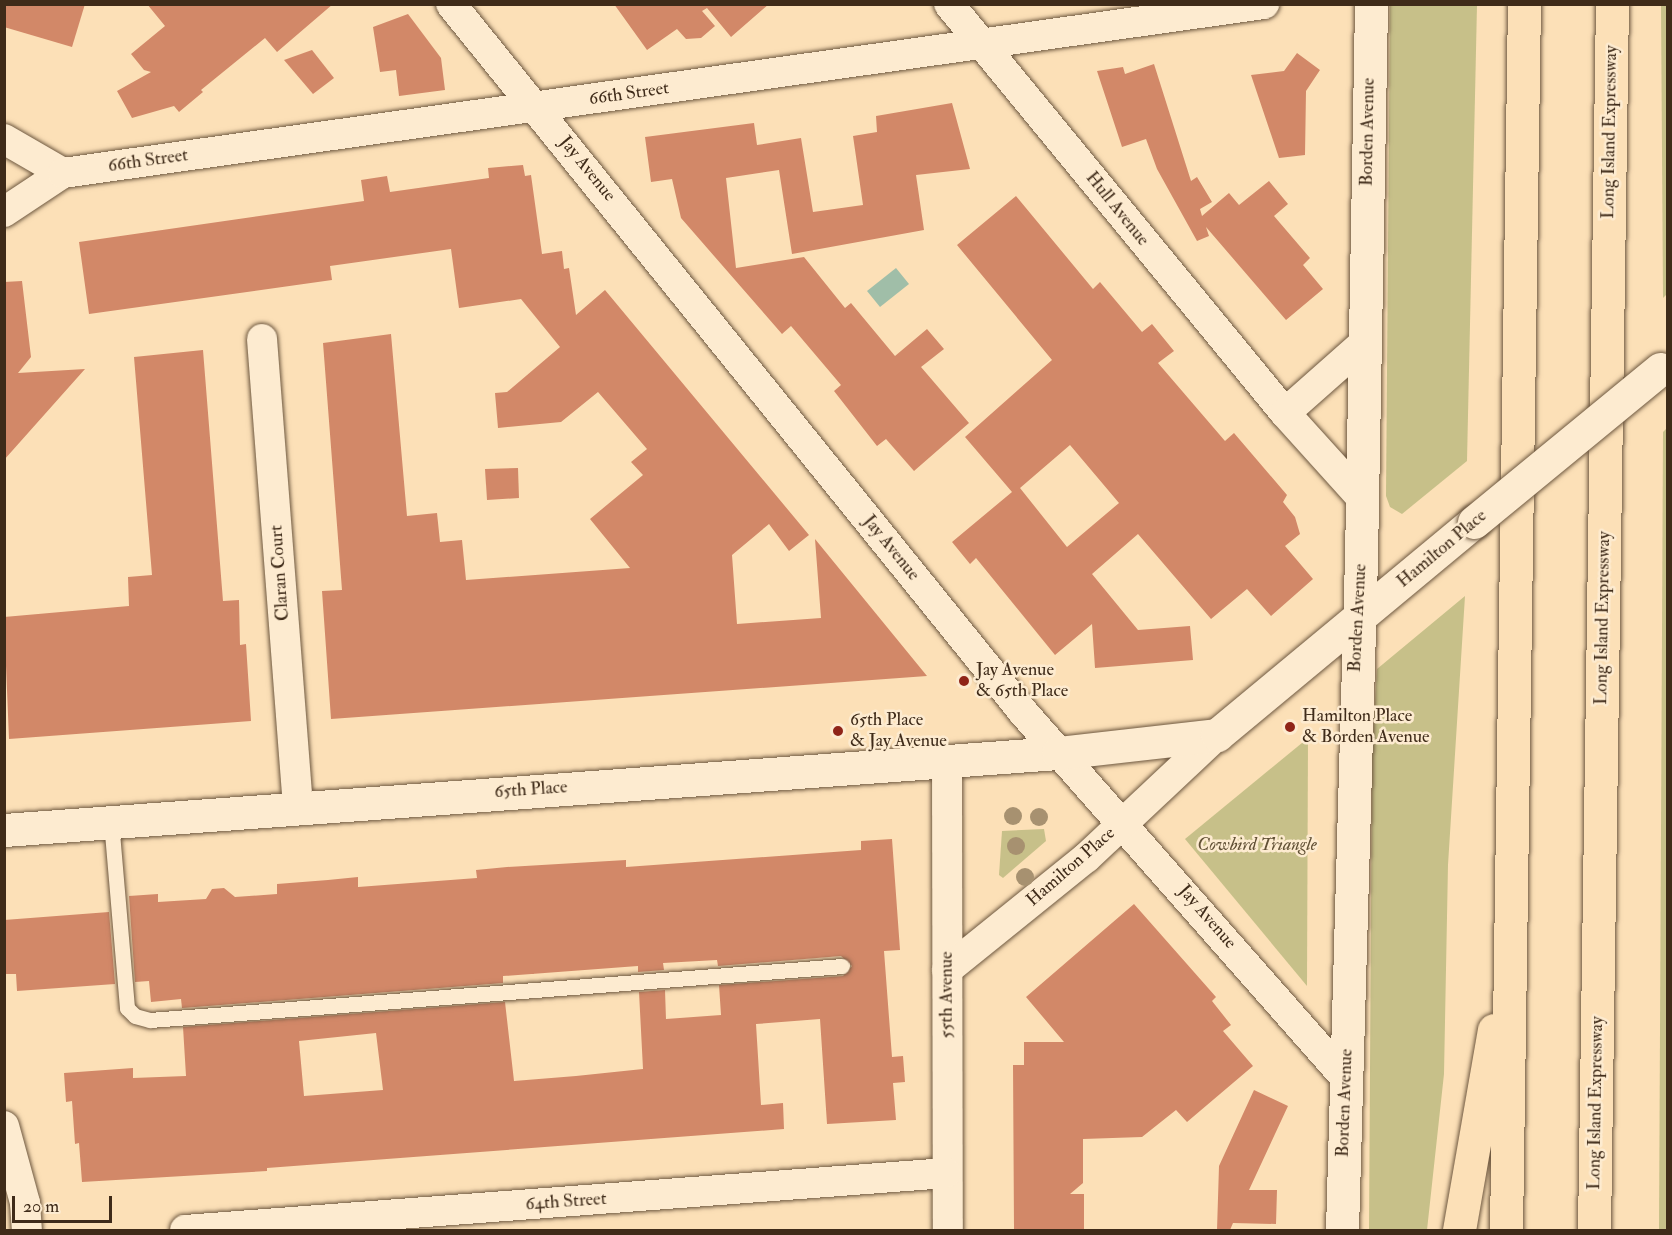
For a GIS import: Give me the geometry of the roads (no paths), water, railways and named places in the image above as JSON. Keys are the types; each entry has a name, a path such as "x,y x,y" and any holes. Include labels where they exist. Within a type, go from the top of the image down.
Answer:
{"highway":[{"path":"1506,1230 1524,4"},
{"name":"Long Island Expressway","path":"1594,1230 1612,4"},
{"path":"1459,1230 1511,928"}],"street":[{"name":"Jay Avenue","path":"452,4 1058,753 1122,822 1346,1079"},
{"name":"Hull Avenue","path":"949,4 1285,413 1361,497"},
{"name":"66th Street","path":"4,212 63,173 982,46 1264,4"},
{"name":"Borden Avenue","path":"1342,1230 1371,4"},
{"path":"4,139 63,173"},
{"name":"Claran Court","path":"262,339 298,807"},
{"path":"1285,413 1364,344"},
{"name":"Hamilton Place","path":"947,970 1086,858 1217,735 1664,365"},
{"path":"1058,753 1217,735"},
{"name":"65th Place","path":"4,830 1058,753"},
{"name":"55th Avenue","path":"947,760 946,1173 948,1230"},
{"path":"4,1126 25,1203 27,1230"},
{"name":"64th Street","path":"185,1230 946,1173"}],"lane":[{"path":"111,822 128,1008 135,1016 150,1020 842,966"}],"place":[{"name":"Jay Avenue & 65th Place","path":"964,681"},
{"name":"Hamilton Place & Borden Avenue","path":"1290,727"},
{"name":"65th Place & Jay Avenue","path":"838,731"}],"park label":[{"name":"Cowbird Triangle","path":"1257,845"}]}
